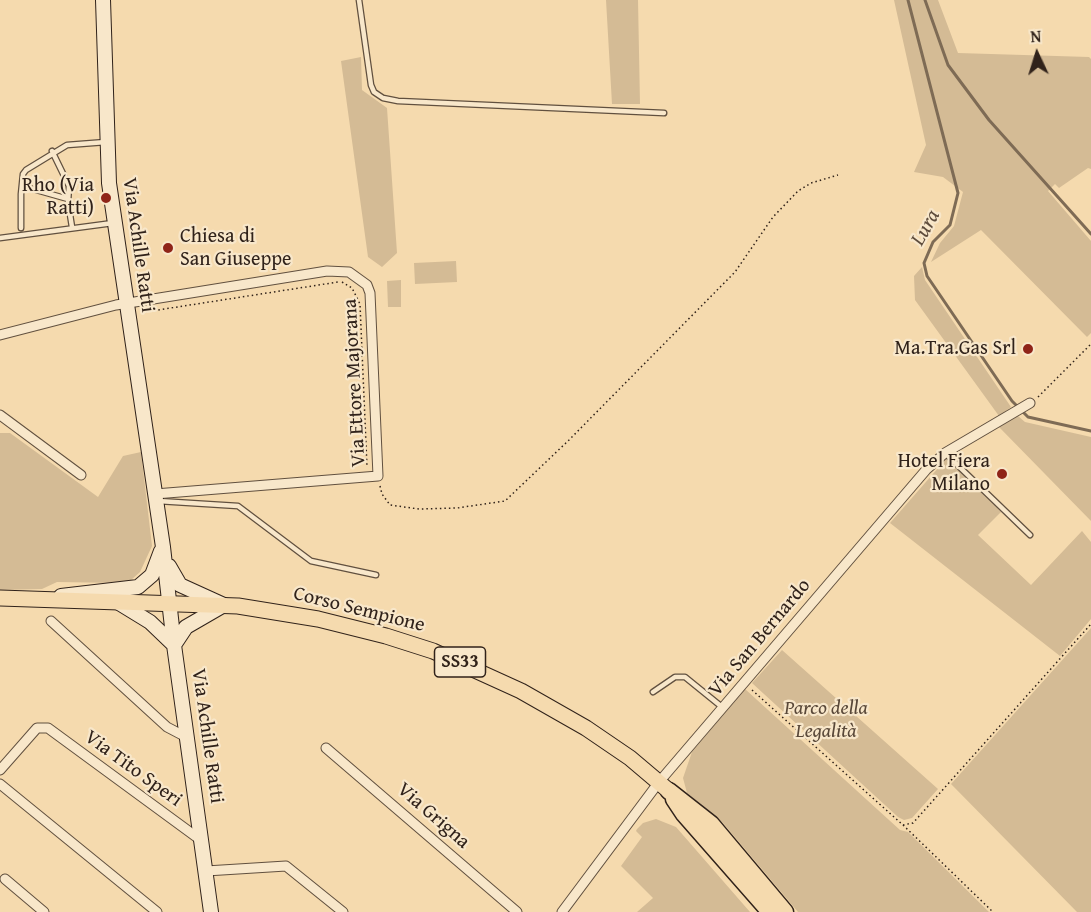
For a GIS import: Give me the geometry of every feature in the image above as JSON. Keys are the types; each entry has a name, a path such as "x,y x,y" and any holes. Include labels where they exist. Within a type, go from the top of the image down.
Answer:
{"highway":[{"name":"Corso Sempione","path":"664,786 684,814 770,912"},
{"name":"Corso Sempione","path":"664,786 711,824 785,912"}],"main road":[{"name":"Corso Sempione","path":"0,598 224,605 318,619 433,651 521,691 578,723 630,758 664,786"}],"street":[{"name":"Via Achille Ratti","path":"103,0 107,142 114,223 163,547 174,645 189,738 211,912"},
{"name":"Via Ettore Majorana","path":"0,335 125,303 327,271 349,272 360,279 370,293 373,476"},
{"name":"Via San Bernardo","path":"562,912 664,786 723,708 926,470 945,453 1030,403"},
{"path":"0,416 81,475"},
{"path":"155,497 373,476"},
{"path":"47,600 90,591 138,587 152,575 163,547"},
{"path":"163,547 172,576 180,585 224,605"},
{"path":"119,603 150,622 174,645 186,627 224,605"},
{"path":"51,621 167,727 189,738"},
{"name":"Via Tito Speri","path":"0,770 37,728 42,726 203,842"},
{"name":"Via Grigna","path":"326,748 517,912"},
{"path":"0,784 157,912"},
{"path":"206,871 286,866 344,912"},
{"path":"4,879 43,912"}],"lane":[{"path":"359,0 371,85 374,93 383,98 410,102 664,113"},
{"path":"21,228 23,174 26,170 52,151 74,144 107,142"},
{"path":"52,151 69,186 68,199 72,227"},
{"path":"22,186 68,199"},
{"path":"0,238 114,223"},
{"path":"945,453 1030,535"},
{"path":"155,497 238,506 311,561 376,575"},
{"path":"653,692 675,677 686,677 723,708"}],"path":[{"path":"144,308 145,313 334,282 346,283 352,288 360,304 364,437 373,476 390,505 419,509 457,508 505,501 735,272 773,217 798,191 811,183 838,175"},
{"path":"1030,403 1043,394 1091,344"},
{"path":"903,825 913,823 1091,624"},
{"path":"745,683 903,825 993,912"}],"green space":[{"path":"606,0 638,0 640,104 612,104"},
{"path":"894,0 938,0 958,53 1089,57 1091,59 1091,169 1088,168 1059,188 1055,184 1048,191 1091,241 1091,333 1087,337 981,230 931,262 940,243 954,226 963,192 943,177 914,172 926,145"},
{"path":"361,57 362,90 387,108 397,253 382,267 368,257 341,61"},
{"path":"456,261 457,282 415,284 414,263"},
{"path":"922,267 925,280 1011,407 999,416 915,300 914,276"},
{"path":"401,280 401,307 388,307 387,281"},
{"path":"1018,416 1025,422 1091,437 1091,521 999,427"},
{"path":"0,433 10,433 98,497 123,456 141,452 152,546 140,572 131,580 119,583 57,582 42,589 0,590"},
{"path":"946,459 1001,512 978,535 1031,585 1082,531 1091,542 1091,619 1060,656 890,523"},
{"path":"1091,628 1091,912 1077,912 951,784"},
{"name":"Parco della Legalità","path":"782,650 938,789 912,818 904,820 898,817 752,683"},
{"path":"745,689 900,830 908,832 989,912 798,912 723,823 687,793 683,778 692,752"},
{"path":"656,819 676,827 750,912 637,912 653,898 621,866 642,837 636,831 637,829 643,823"}],"waterway":[{"name":"Lura","path":"908,0 958,193 950,225 933,242 924,263 927,276 1012,401 1028,417 1091,431"},
{"path":"925,0 948,65 989,120 1091,234"}],"place":[{"name":"Rho (Via Ratti)","path":"106,198"},
{"name":"Chiesa di San Giuseppe","path":"168,248"},
{"name":"Ma.Tra.Gas Srl","path":"1028,349"},
{"name":"Hotel Fiera Milano","path":"1002,474"}]}
